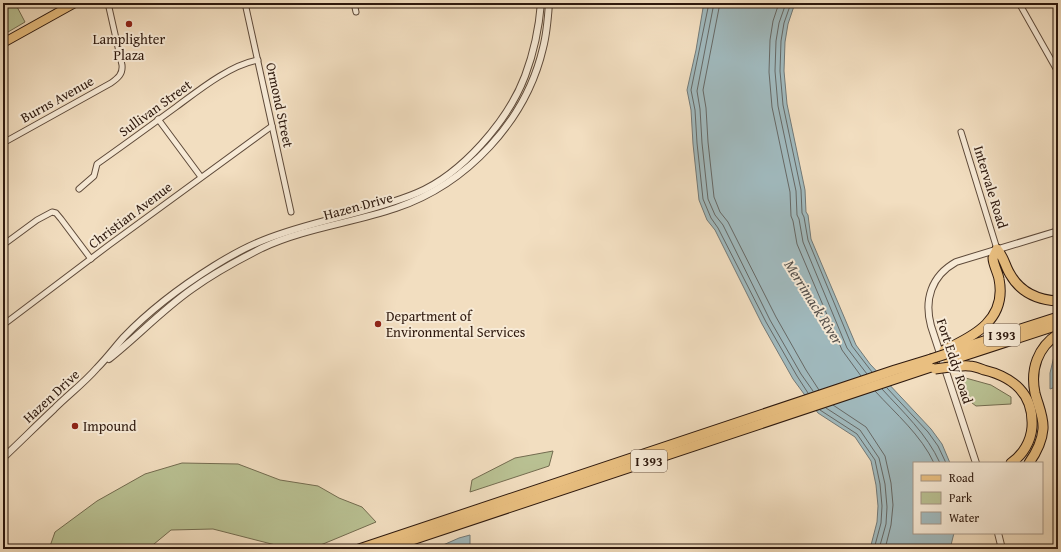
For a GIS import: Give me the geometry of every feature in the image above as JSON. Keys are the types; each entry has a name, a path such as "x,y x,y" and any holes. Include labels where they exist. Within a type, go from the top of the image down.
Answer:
{"highway":[{"path":"1012,462 1024,451 1032,431 1031,409 1027,399 1021,390 1004,376 947,358 968,339 984,328 993,317 998,306 1000,294 999,280 993,258 997,249 1002,255 1009,274 1024,291 1030,295 1058,301"},
{"name":"I 393","path":"947,358 1058,317"},
{"name":"I 393","path":"359,549 933,362 1058,325"},
{"path":"1029,462 1038,448 1043,430 1043,419 1033,382 1034,371 1038,356 1044,346 1051,338 1058,334"},
{"name":"I 393","path":"385,549 791,409"}],"main road":[{"path":"3,43 75,3"}],"street":[{"name":"Burns Avenue","path":"3,143 111,83 120,76 122,66 108,3"},
{"name":"Ormond Street","path":"245,3 290,212"},
{"path":"354,3 356,12"},
{"name":"Hazen Drive","path":"98,368 124,337 160,305 192,280 239,251 290,231 418,193 443,178 459,166 495,128 516,96 534,50 541,3"},
{"name":"Hazen Drive","path":"3,458 98,368 192,290 233,262 264,247 288,238 395,208 420,199 470,166 507,125 528,92 543,48 549,3"},
{"path":"1019,3 1058,72"},
{"name":"Sullivan Street","path":"79,189 94,176 98,164 158,119 216,79 235,68 258,60"},
{"path":"158,119 201,178"},
{"name":"Christian Avenue","path":"3,325 272,126"},
{"name":"Intervale Road","path":"961,132 997,249"},
{"path":"3,245 37,220 52,212 56,213 61,219 90,260"},
{"name":"Fort Eddy Road","path":"976,462 929,318 928,304 932,286 949,265 966,258 1058,231"},
{"path":"998,534 1002,549"}],"green space":[{"path":"3,3 15,3 25,22 3,35"},
{"path":"962,377 991,385 1011,397 1011,404 976,406 968,400 962,391"},
{"path":"553,451 549,466 470,492 472,480 515,458"},
{"path":"182,463 238,464 280,480 318,486 339,498 362,507 376,522 311,549 291,549 213,529 171,530 148,549 49,549 55,532 97,501 145,474"}],"water":[{"name":"Merrimack River","path":"706,3 795,3 788,24 785,42 784,71 787,104 805,190 806,212 808,215 811,239 856,345 870,364 931,429 942,444 950,462 913,462 913,534 954,534 950,549 870,549 877,522 878,506 876,485 871,461 855,437 818,413 793,379 762,324 715,230 707,220 699,200 691,110 687,90 703,8"},
{"path":"1058,351 1058,386 1050,389 1050,373 1055,352"},
{"path":"470,535 470,549 434,549 459,538"}],"place":[{"name":"Lamplighter Plaza","path":"129,24"},
{"name":"Department of Environmental Services","path":"378,324"},
{"name":"Impound","path":"75,426"}]}
